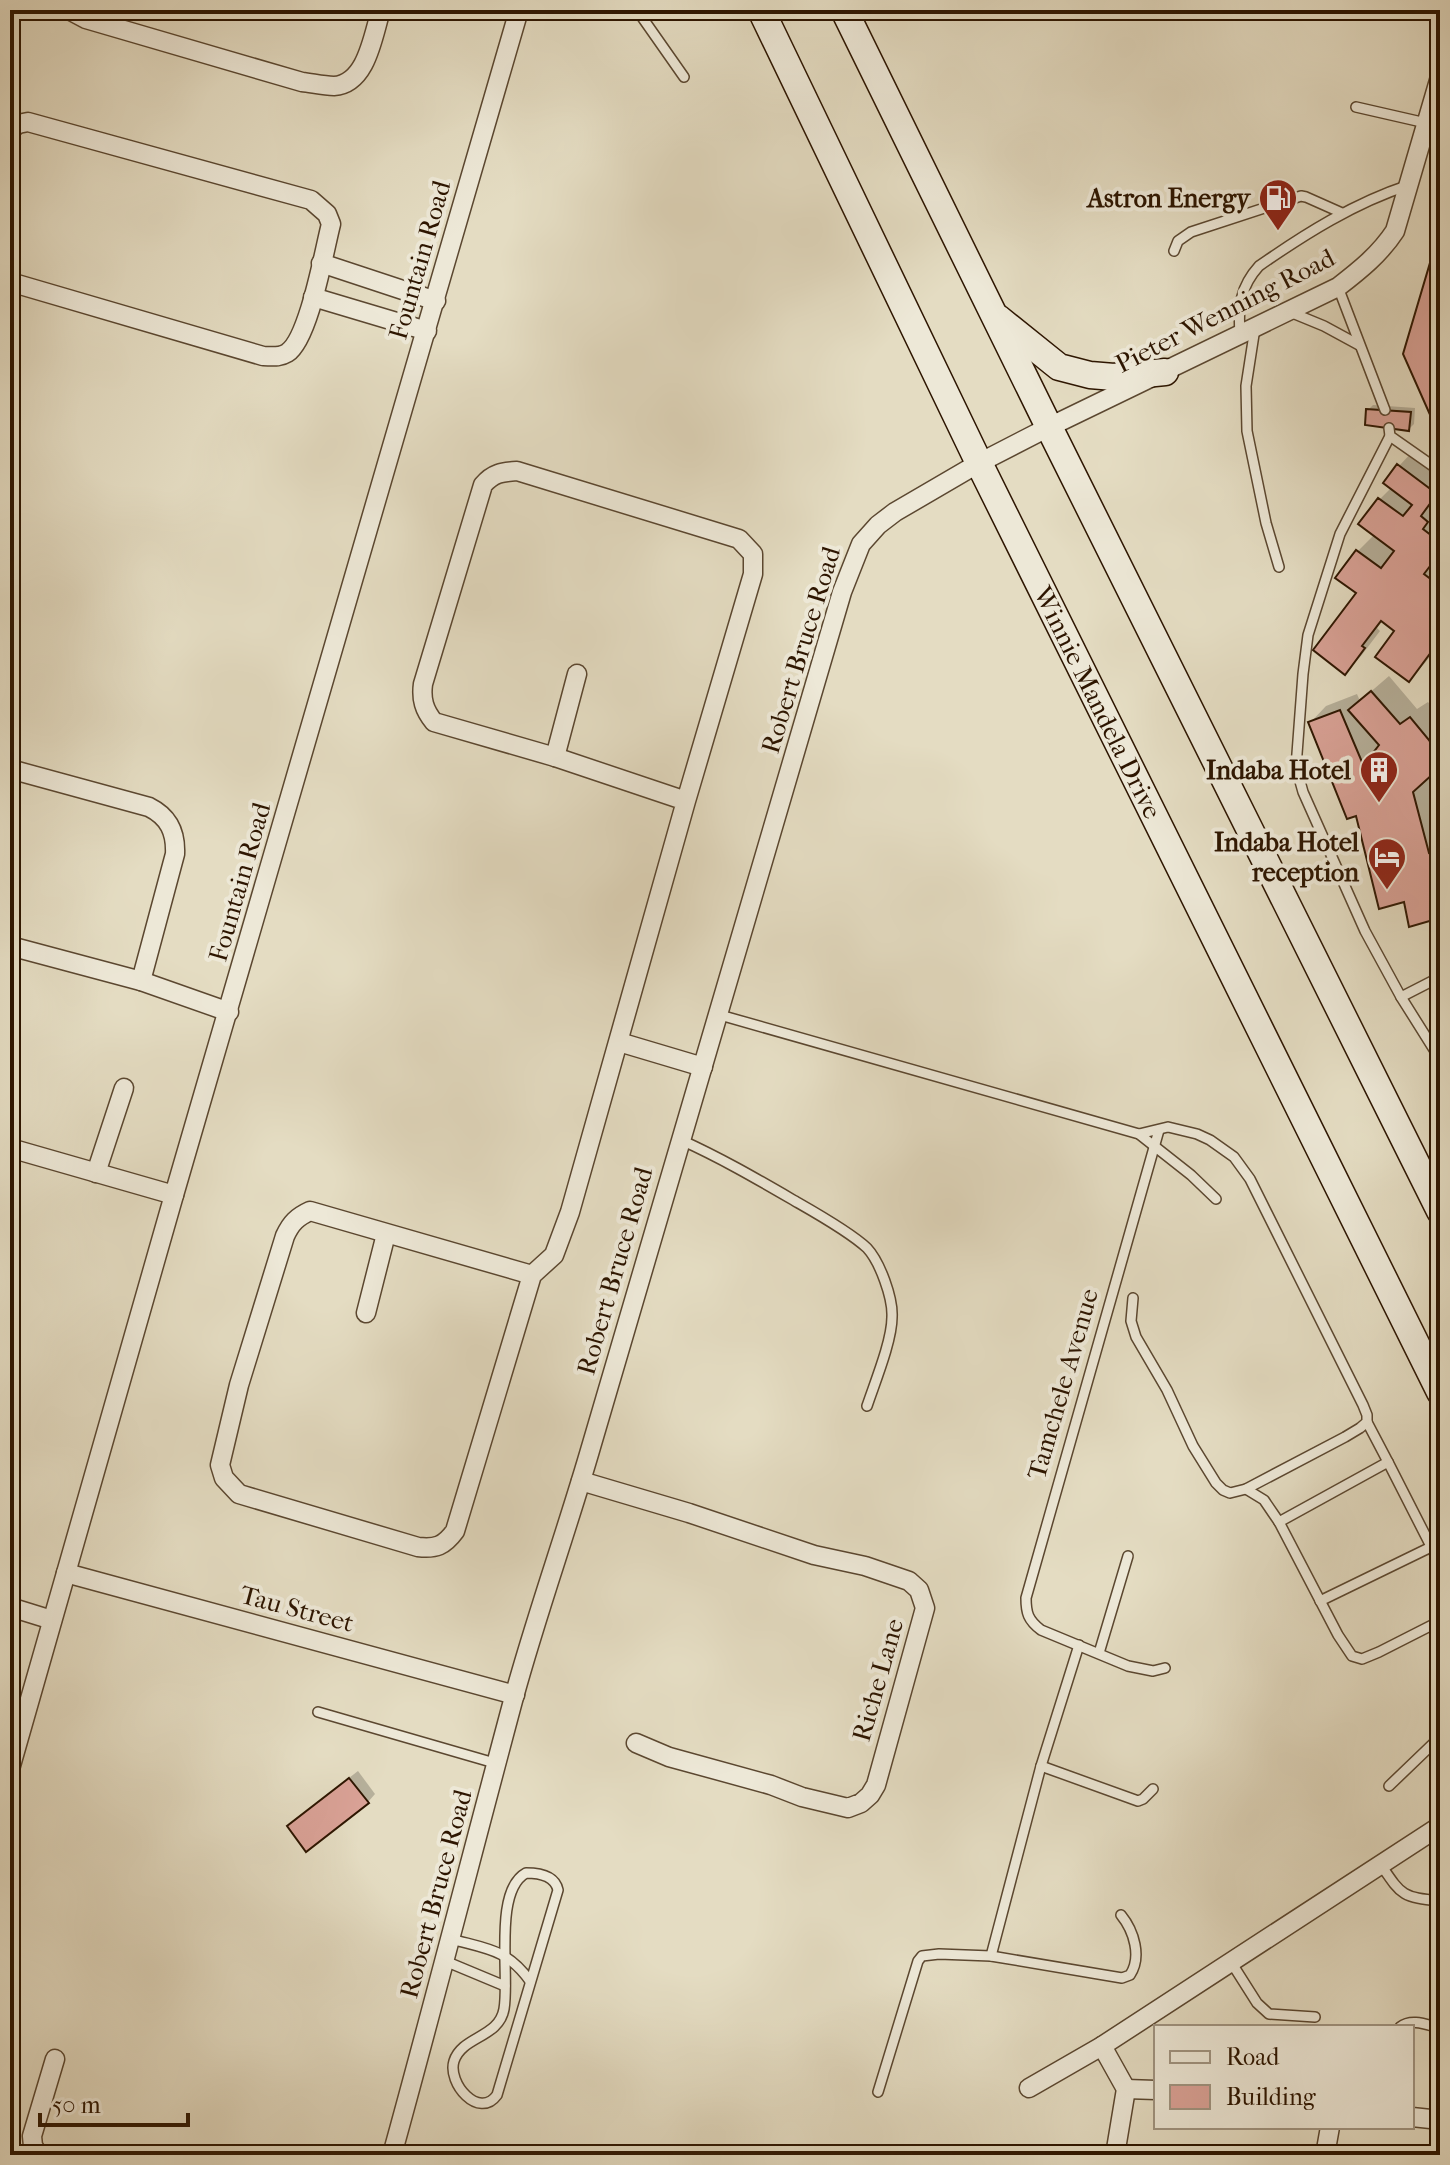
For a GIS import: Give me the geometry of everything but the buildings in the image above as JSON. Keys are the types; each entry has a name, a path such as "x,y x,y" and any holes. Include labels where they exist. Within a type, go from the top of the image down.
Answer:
{"main road":[{"name":"Winnie Mandela Drive","path":"761,10 979,463 1440,1392"},
{"path":"844,10 1440,1211"},
{"path":"993,313 1059,367 1114,377 1165,372"}],"street":[{"path":"69,10 86,19 302,82 338,86 360,69 381,10"},
{"name":"Fountain Road","path":"10,1769 519,10"},
{"name":"Pieter Wenning Road","path":"979,463 1338,287 1365,267 1395,231 1440,77"},
{"path":"10,130 28,122 311,200 327,214 331,224 299,338 279,357 263,356 10,282"},
{"path":"321,263 436,301"},
{"path":"313,297 427,331"},
{"name":"Robert Bruce Road","path":"392,2155 515,1695 720,1015 842,592 861,544 878,525 979,463"},
{"path":"532,1275 310,1211 299,1216 290,1225 239,1385 220,1465 224,1478 239,1494 418,1547 442,1546 455,1531 532,1275 554,1255 570,1212 753,574 753,554 739,539 517,471 499,472 490,477 483,485 423,684 422,695 427,714 434,722 555,757 686,801"},
{"path":"555,757 577,674"},
{"path":"10,769 149,807 167,821 176,841 175,854 141,981"},
{"path":"10,946 141,981 229,1012"},
{"path":"619,1042 703,1067"},
{"path":"96,1173 124,1088"},
{"path":"10,1148 174,1195"},
{"path":"366,1313 386,1234"},
{"name":"Riche Lane","path":"581,1481 814,1555 865,1566 909,1581 923,1598 925,1608 876,1785 861,1803 848,1808 802,1797 771,1785 669,1757 636,1743"},
{"name":"Tau Street","path":"66,1573 515,1695"},
{"path":"10,1607 52,1620"},
{"path":"1029,2088 1102,2046 1440,1826"},
{"path":"1102,2046 1126,2089 1115,2155"},
{"path":"39,2155 33,2146 32,2136 55,2059"},
{"path":"1126,2089 1154,2090"},
{"path":"1414,2117 1440,2120"},
{"path":"1325,2155 1330,2129"}],"lane":[{"path":"637,10 684,77"},
{"path":"1356,107 1426,123"},
{"path":"1279,567 1266,523 1247,431 1248,332 1238,312 1242,291 1259,266 1280,251 1377,195 1409,185"},
{"path":"1174,251 1178,241 1191,232 1301,196 1342,213"},
{"path":"1338,287 1385,410"},
{"path":"1289,311 1359,345"},
{"path":"1440,471 1390,432 1340,534 1308,635 1296,767 1303,792 1365,931 1440,1059"},
{"path":"1401,997 1440,977"},
{"path":"720,1015 1139,1134 1216,1199"},
{"path":"1139,1134 1168,1127 1197,1134 1234,1157 1250,1179 1356,1391 1367,1422 1440,1564"},
{"name":"Tamchele Avenue","path":"1079,1645 1031,1623 1026,1613 1026,1598 1159,1130"},
{"path":"681,1140 716,1155 825,1218 867,1249 881,1271 892,1317 884,1356 867,1406"},
{"path":"1133,1298 1131,1321 1136,1337 1167,1390 1193,1446 1223,1490 1237,1493 1246,1489 1345,1437 1367,1422"},
{"path":"1279,1522 1388,1462"},
{"path":"1246,1489 1264,1500 1279,1522 1352,1656 1362,1659 1440,1621"},
{"path":"1320,1601 1431,1547"},
{"path":"1099,1653 1128,1556"},
{"path":"991,1956 1041,1766 1079,1645 1128,1666 1153,1671 1165,1668"},
{"path":"318,1712 498,1764"},
{"path":"1389,1786 1440,1737"},
{"path":"1041,1766 1138,1801 1153,1789"},
{"path":"1381,1865 1405,1895 1440,1901"},
{"path":"526,1873 552,1878 558,1890 497,2095 490,2102 482,2104 465,2095 459,2087 453,2075 454,2061 460,2051 491,2031 503,2014 505,1955 506,1918 516,1880 526,1873"},
{"path":"878,2092 922,1956 991,1956 1117,1978 1127,1977 1135,1966 1134,1943 1129,1925 1121,1915"},
{"path":"451,1939 505,1955 517,1964 530,1981"},
{"path":"445,1961 505,1986"},
{"path":"1231,1962 1257,2003 1269,2014 1315,2017"},
{"path":"1403,2025 1413,2022 1440,2028"},
{"path":"1377,2150 1413,2155"}],"place":[{"name":"Astron Energy","path":"1278,232"},
{"name":"Indaba Hotel","path":"1379,804"},
{"name":"Indaba Hotel reception","path":"1387,891"}]}
